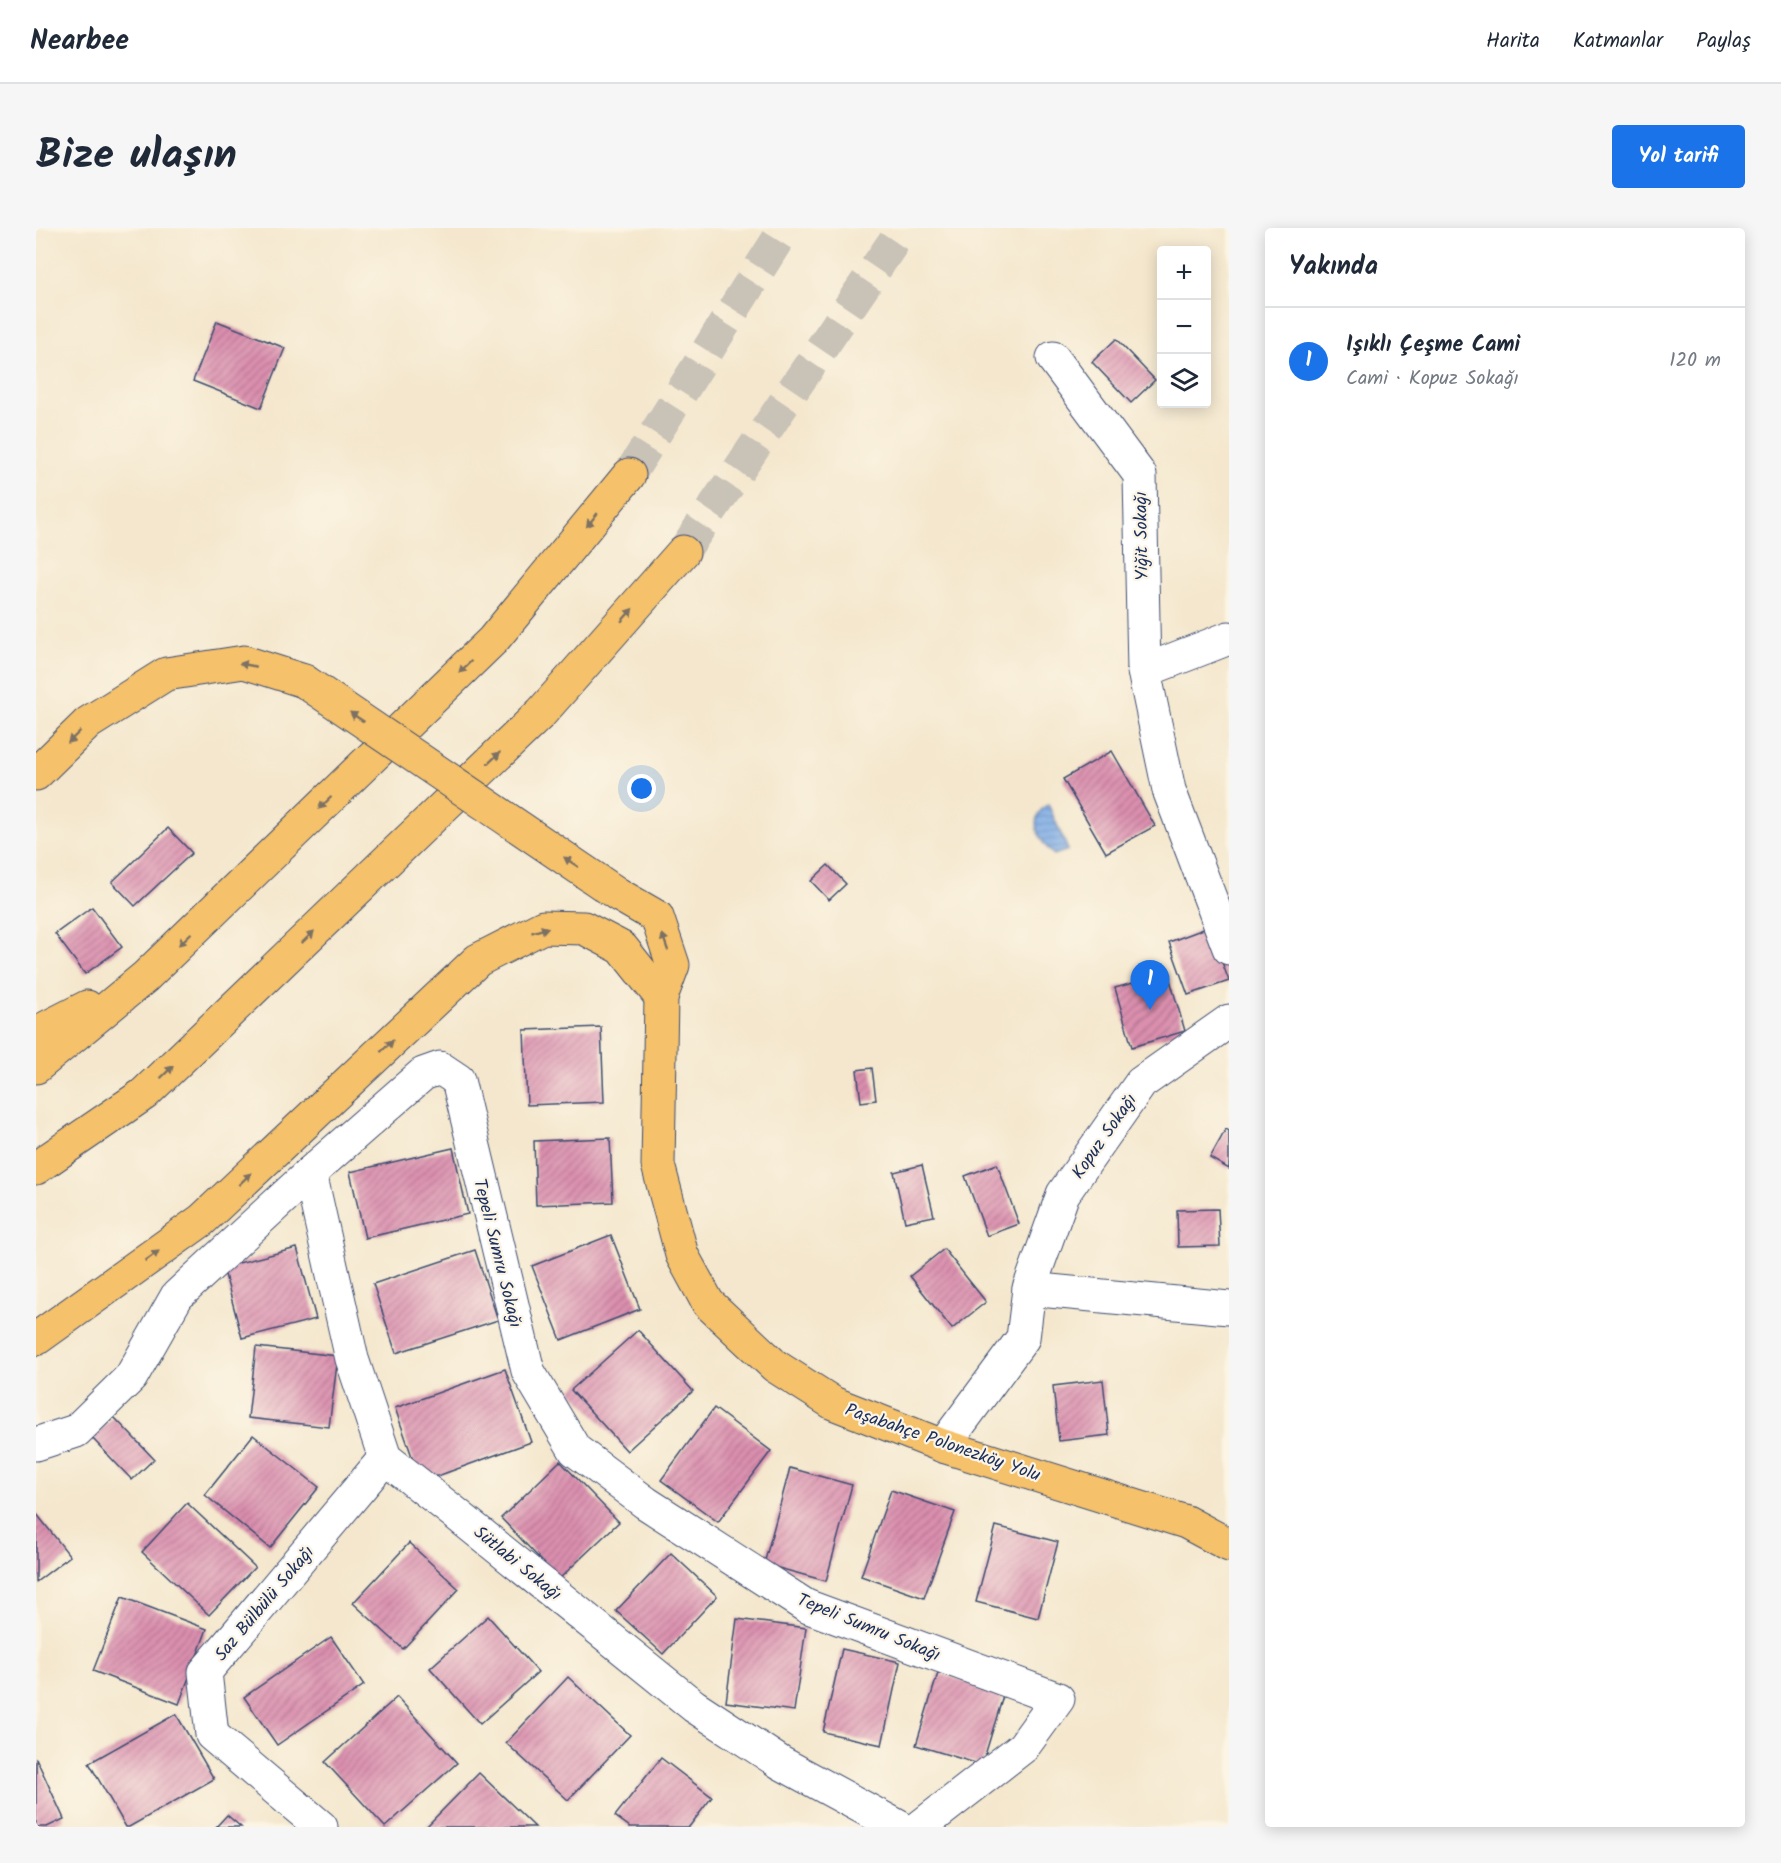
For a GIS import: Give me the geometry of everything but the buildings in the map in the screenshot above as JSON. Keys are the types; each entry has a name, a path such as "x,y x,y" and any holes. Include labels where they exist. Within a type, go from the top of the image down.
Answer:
{"main road":[{"path":"36,1067 145,977 493,640 629,474"},
{"path":"36,1189 144,1094 541,714 683,552"},
{"name":"Paşabahçe Polonezköy Yolu","path":"36,774 88,723 165,674 244,662 304,681 619,895 657,917 673,965 662,997 658,1165 682,1255 708,1303 775,1366 833,1403 943,1446 1186,1522 1229,1545"},
{"path":"36,1339 202,1220 478,960 543,927 584,928 622,948 662,997"},
{"path":"36,1033 145,977"},
{"path":"36,1168 144,1094"},
{"path":"36,1327 122,1279"}],"street":[{"name":"Yiğit Sokağı","path":"1053,358 1140,474 1144,671 1168,790 1229,948"},
{"path":"1144,671 1229,638"},
{"name":"Kopuz Sokağı","path":"943,1446 1023,1338 1029,1290 1064,1194 1141,1083 1229,1021"},
{"name":"Tepeli Sumru Sokağı","path":"36,1444 76,1431 131,1377 177,1296 310,1173 423,1074 440,1068 458,1080 528,1371 575,1450 646,1503 806,1606 1058,1700 1023,1747 920,1827"},
{"path":"310,1173 352,1359 385,1458"},
{"path":"1029,1290 1229,1308"},
{"name":"Saz Bülbülü Sokağı","path":"321,1827 212,1735 205,1672 385,1458"},
{"name":"Sütlabi Sokağı","path":"385,1458 694,1706 781,1763 899,1827"}],"water":[{"path":"1048,804 1068,850 1054,855 1040,837 1036,823 1041,810"}],"tunnel":[{"path":"629,475 785,228"},
{"path":"683,552 903,228"}],"place":[{"name":"Işıklı Çeşme Cami","path":"1150,1010"}]}
